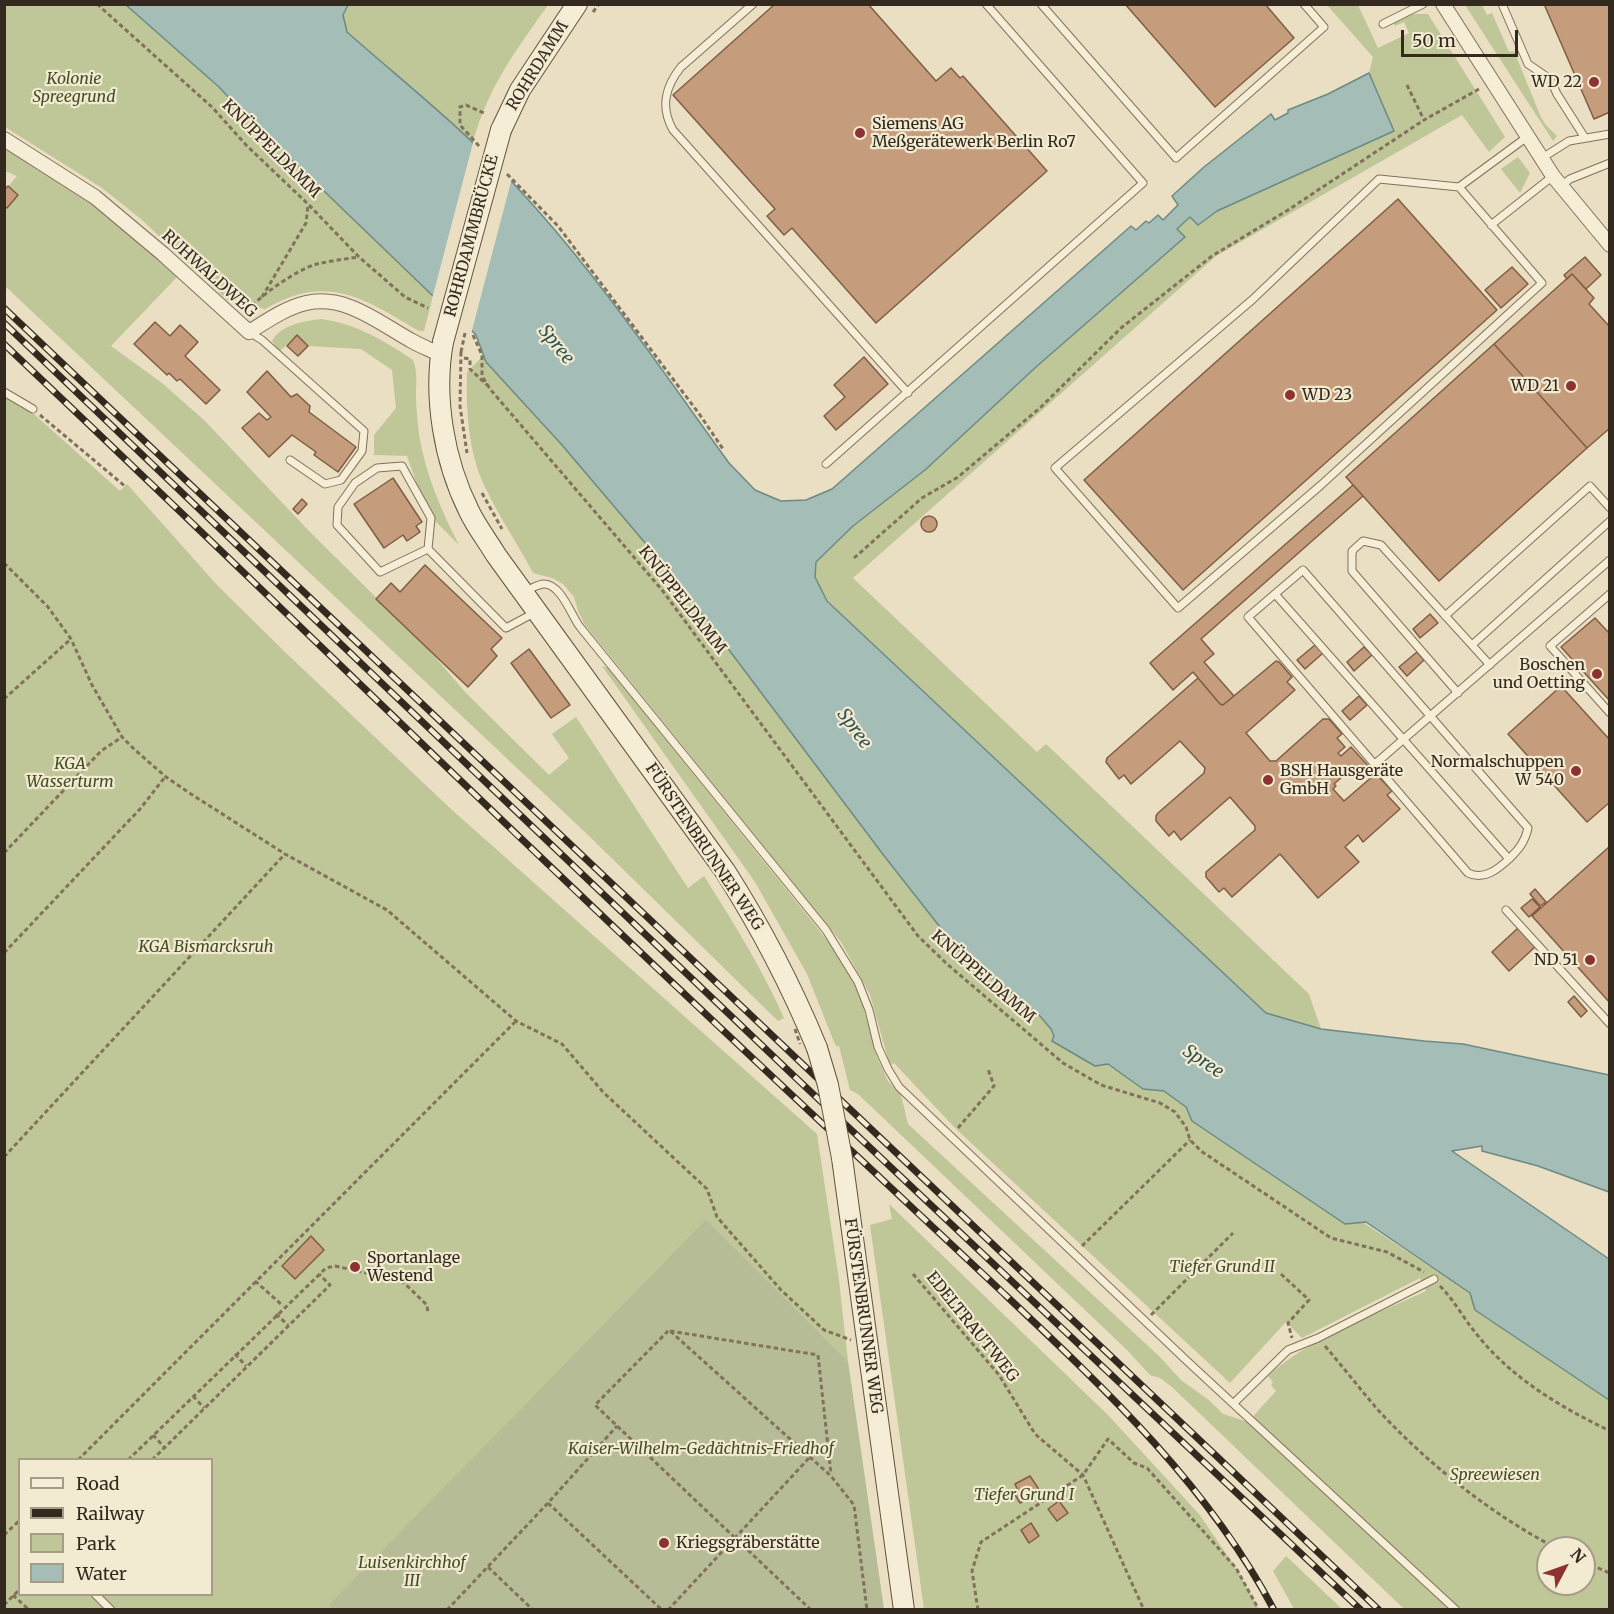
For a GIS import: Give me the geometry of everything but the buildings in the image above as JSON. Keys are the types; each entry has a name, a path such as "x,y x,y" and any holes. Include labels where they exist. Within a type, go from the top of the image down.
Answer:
{"main road":[{"name":"ROHRDAMM","path":"501,130 520,90 577,4"},
{"name":"ROHRDAMMBRÜCKE","path":"442,348 501,130"},
{"name":"FÜRSTENBRUNNER WEG","path":"442,348 441,399 447,450 453,472 469,511 522,592 693,825 748,906 782,967 817,1048 828,1085 842,1158 904,1610"}],"street":[{"path":"1443,4 1557,181 1610,245"},
{"name":"RUHWALDWEG","path":"4,139 95,197 163,254 243,327 308,303 331,302 355,308 414,342 442,348"}],"lane":[{"path":"753,4 681,67 671,79 665,94 667,120 673,130 908,393"},
{"path":"826,464 1143,183 986,4"},
{"path":"1041,4 1176,158 1323,27 1304,4"},
{"path":"1383,24 1423,4"},
{"path":"1502,4 1528,64 1550,79 1557,94 1586,138"},
{"path":"1542,158 1569,141 1610,134"},
{"path":"1459,187 1542,283 1321,485 1178,608 1055,468 1252,300 1378,179 1459,187 1527,137"},
{"path":"1491,225 1557,181 1570,179 1610,163"},
{"path":"243,327 262,340 364,431 362,451 341,480 325,484 290,460"},
{"path":"4,392 33,409"},
{"path":"402,466 431,518 428,549 380,572 337,525 338,507 356,483 377,468 402,466"},
{"path":"1445,616 1590,486 1610,508"},
{"path":"1472,645 1610,521"},
{"path":"1458,693 1352,571 1352,551 1364,541 1381,545 1490,665"},
{"path":"428,549 506,628 537,611"},
{"path":"1376,764 1610,560"},
{"path":"1303,570 1528,828 1526,839 1509,860 1494,872 1475,877 1468,873 1248,617 1275,594 1303,570"},
{"path":"522,592 542,584 549,585 561,595 580,627 826,930 858,982 869,1010 878,1047 888,1070 899,1087 1145,1321 1456,1610"},
{"path":"1275,594 1509,860"},
{"path":"1610,594 1550,646 1610,713"},
{"path":"1506,910 1610,1024"},
{"path":"1234,1403 1288,1350 1318,1338 1434,1279"},
{"path":"97,1596 111,1610"}],"path":[{"name":"KNÜPPELDAMM","path":"97,4 212,107 246,145 359,257 405,297 428,308"},
{"path":"1407,85 1424,120"},
{"path":"854,558 922,498 958,477 1025,421 1120,328 1203,263 1424,120 1479,89"},
{"path":"483,150 460,125 459,118 460,107 466,105 484,113"},
{"path":"499,166 558,226 723,448"},
{"path":"261,298 306,223 308,204"},
{"path":"243,327 253,305 283,282 315,265 359,257"},
{"name":"KNÜPPELDAMM","path":"473,335 482,355 482,376 490,389 662,590 918,936 947,964 1063,1063 1101,1085 1160,1102 1175,1112 1186,1127 1190,1140 1201,1151 1331,1238 1387,1252 1416,1266 1434,1279 1446,1292 1480,1338 1534,1388 1561,1406 1610,1431"},
{"path":"464,358 470,359 470,369 490,389"},
{"path":"33,409 126,487"},
{"path":"4,562 48,607 71,639 92,684 122,737 166,777 285,854 387,910 516,1021 562,1044 603,1092 707,1189 717,1217 781,1290 824,1330 867,1346"},
{"path":"4,699 71,639"},
{"path":"4,853 101,751 122,737"},
{"path":"4,953 140,809 166,777"},
{"path":"4,1157 285,854"},
{"path":"80,1458 516,1021"},
{"path":"951,1136 992,1090 994,1081 988,1069"},
{"path":"1074,1254 1190,1140"},
{"path":"1145,1321 1233,1233"},
{"path":"130,1458 326,1268 335,1266 402,1281 427,1305 428,1314"},
{"path":"154,1458 330,1285 318,1274"},
{"name":"EDELTRAUTWEG","path":"913,1274 999,1375 1035,1434 1083,1475"},
{"path":"1281,1275 1309,1300 1288,1323 1295,1348"},
{"path":"255,1281 284,1307"},
{"path":"276,1314 288,1326"},
{"path":"669,1330 595,1405 811,1610"},
{"path":"669,1330 831,1476 854,1505 867,1610"},
{"path":"669,1330 818,1355 831,1476"},
{"path":"1318,1338 1379,1410 1420,1452 1466,1491 1537,1536"},
{"path":"235,1354 246,1366"},
{"path":"193,1396 204,1408"},
{"path":"447,1610 617,1426"},
{"path":"153,1435 164,1447"},
{"path":"978,1610 972,1571 981,1542 1083,1475 1108,1439 1134,1463 1147,1468 1236,1568 1259,1610"},
{"path":"668,1610 810,1457"},
{"path":"1083,1475 1144,1610"},
{"path":"548,1503 662,1610"},
{"path":"4,1535 18,1522"},
{"path":"488,1567 533,1610"},
{"path":"1596,1567 1610,1573"},
{"path":"4,1605 18,1590"},
{"path":"13,1595 27,1608 26,1610"}],"green space":[{"name":"Kolonie Spreegrund","path":"4,5 126,5 219,87 247,117 433,296 424,331 419,331 363,300 327,291 308,292 287,298 265,309 228,301 141,219 102,188 5,127"},
{"path":"348,5 548,5 495,86 473,142 347,32 343,15"},
{"path":"1327,5 1358,5 1378,48 1409,33 1404,22 1395,26 1393,22 1413,14 1428,14 1505,137 1489,152 1462,115 1216,256 853,578 1037,752 1046,744 1309,994 1321,1029 1266,1013 827,600 815,577 816,562 853,526 925,470 1036,367 1184,237 1177,229 1191,217 1198,225 1217,211 1393,131 1369,73 1373,57"},
{"path":"1465,5 1482,5 1487,15 1492,13 1509,52 1514,51 1540,115 1557,136 1553,141"},
{"path":"4,148 86,200 145,247 177,277 111,346 162,383 204,420 308,530 430,651 466,693 549,775 569,758 552,734 576,717 688,888 704,876 757,963 784,1018 778,1021 586,833 5,286 5,190 17,176 5,171"},
{"path":"1518,157 1530,173 1520,193 1501,169"},
{"path":"321,319 358,329 392,346 413,360 422,450 435,492 459,545 434,520 418,487 407,456 374,455 374,435 396,408 392,370 361,349 308,346 297,335 279,352 272,341 287,328"},
{"path":"477,335 486,362 562,445 674,577 958,950 1039,1015 1054,1036 1107,1064 1143,1089 1164,1091 1470,1293 1475,1310 1609,1400 1609,1609 1404,1609 1172,1387 1160,1378 1150,1375 1127,1350 858,1094 850,1090 839,1046 837,1047 834,1042 807,974 755,882 602,666 608,668 831,945 849,973 861,999 877,1057 888,1081 901,1095 908,1124 1159,1356 1181,1380 1210,1401 1223,1414 1248,1422 1276,1391 1268,1376 1284,1362 1343,1328 1426,1291 1420,1278 1302,1338 1286,1322 1230,1383 955,1128 894,1063 890,1066 870,995 841,942 585,625 574,597 563,584 552,578 533,573 490,498 479,474 469,431 467,372 483,356"},
{"path":"4,396 35,415 120,491 127,484 217,585 452,810 817,1134 839,1280 848,1361 706,1219 328,1605 332,1609 5,1609"},
{"name":"Tiefer Grund I","path":"889,1204 1108,1415 1199,1514 1236,1568 1259,1609 924,1609 870,1225 892,1219"},
{"name":"Kaiser-Wilhelm-Gedächtnis-Friedhof","path":"706,1219 848,1361 884,1609 332,1609 328,1605"},
{"path":"1286,1556 1342,1609 1294,1609 1273,1571"}],"water":[{"name":"Spree","path":"126,5 348,5 343,15 347,32 438,111 504,173 605,292 729,463 755,490 781,501 806,500 832,489 1131,226 1136,230 1146,221 1149,223 1158,215 1163,220 1178,205 1172,196 1204,167 1271,114 1275,120 1288,113 1288,110 1328,94 1369,73 1394,131 1217,211 1198,225 1190,217 1177,229 1185,237 1036,367 925,470 853,526 816,562 815,577 827,601 1266,1013 1321,1029 1463,1044 1609,1075 1609,1192 1538,1166 1482,1151 1482,1146 1452,1151 1609,1259 1609,1400 1475,1310 1470,1293 1366,1222 1345,1224 1192,1121 1186,1107 1164,1091 1143,1089 1108,1064 1095,1066 1052,1041 1054,1036 1051,1029 1039,1015 958,950 674,577 562,445 486,362 476,335 440,297 433,296 247,117 219,87"}],"pier":[{"path":"474,139 512,178 471,334 439,300 432,299"}],"railway":[{"path":"4,308 1379,1610"},
{"path":"4,323 795,1077 1361,1610"},
{"path":"4,344 572,887 1076,1362 1150,1438 1185,1478 1247,1564 1274,1610"}],"place":[{"name":"WD 22","path":"1594,82"},
{"name":"Siemens AG Meßgerätewerk Berlin Ro7","path":"860,133"},
{"name":"WD 21","path":"1571,386"},
{"name":"WD 23","path":"1290,395"},
{"name":"Boschen und Oetting","path":"1597,674"},
{"name":"Normalschuppen W 540","path":"1576,771"},
{"name":"BSH Hausgeräte GmbH","path":"1268,780"},
{"name":"ND 51","path":"1590,960"},
{"name":"Sportanlage Westend","path":"355,1267"},
{"name":"Kriegsgräberstätte","path":"664,1543"}],"park label":[{"name":"KGA Wasserturm","path":"70,773"},
{"name":"KGA Bismarcksruh","path":"206,947"},
{"name":"Tiefer Grund II","path":"1222,1267"},
{"name":"Spreewiesen","path":"1495,1475"},
{"name":"Luisenkirchhof III","path":"412,1572"}]}
